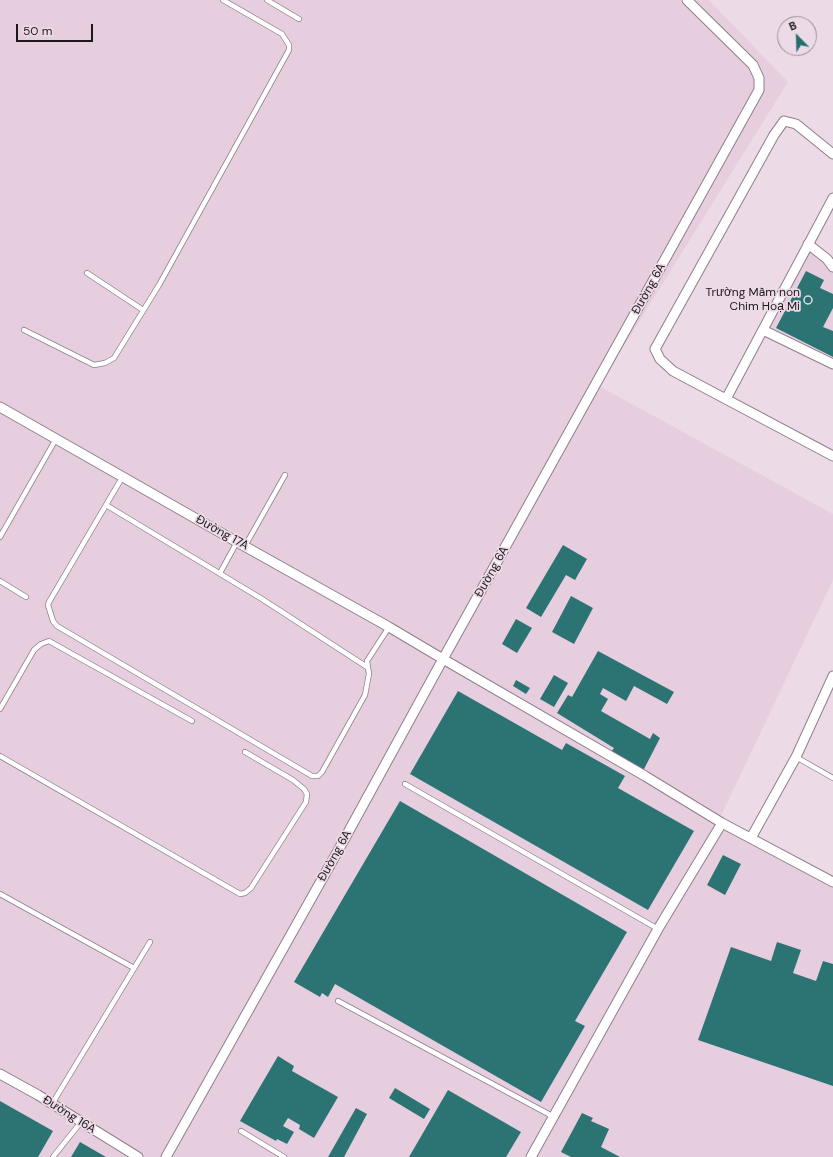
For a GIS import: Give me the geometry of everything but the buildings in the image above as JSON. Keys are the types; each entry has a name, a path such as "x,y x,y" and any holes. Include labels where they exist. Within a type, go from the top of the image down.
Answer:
{"street":[{"name":"Đường 6A","path":"166,1157 339,850 443,659 759,90 759,78 753,65 687,0"},
{"path":"833,154 796,124 784,121 774,136 655,349 660,359 674,371 833,456"},
{"path":"726,399 833,198"},
{"path":"808,244 827,259 833,267"},
{"path":"763,330 833,364"},
{"name":"Đường 17A","path":"0,407 389,626 645,776 722,823 833,882"},
{"path":"751,838 796,757 832,680"},
{"path":"531,1157 658,929 722,823"},
{"name":"Đường 16A","path":"0,1074 138,1157"}],"lane":[{"path":"24,330 94,365 105,363 114,358 143,310 289,50 289,45 282,34 223,0"},
{"path":"267,0 299,19"},
{"path":"87,273 143,310"},
{"path":"0,537 56,439"},
{"path":"220,573 241,544 285,475"},
{"path":"123,476 49,602 48,605 57,626 312,776 318,776 322,772 365,695 370,674 367,667 367,662 389,626"},
{"path":"106,505 262,599 367,667"},
{"path":"0,581 26,597"},
{"path":"0,709 34,650 41,644 49,641 192,721"},
{"path":"0,756 240,894 245,893 251,888 306,802 306,794 304,789 293,780 245,752"},
{"path":"796,757 833,778"},
{"path":"405,784 658,929"},
{"path":"0,894 134,968"},
{"path":"52,1104 150,942"},
{"path":"338,1001 554,1116"},
{"path":"53,1157 81,1122"},
{"path":"241,1131 284,1157"}],"shaded area":[{"path":"0,0 709,0 788,82 599,386 833,514 833,580 720,818 527,1157 168,1157 163,1154 161,1157 0,1157"},
{"name":"Trường Mầm non Chim Hoạ Mi","path":"810,249 825,262 833,272 833,360 768,328"},
{"path":"723,827 833,887 833,1157 536,1157 661,931"}],"place":[{"name":"Trường Mầm non Chim Hoạ Mi","path":"808,300"}]}
